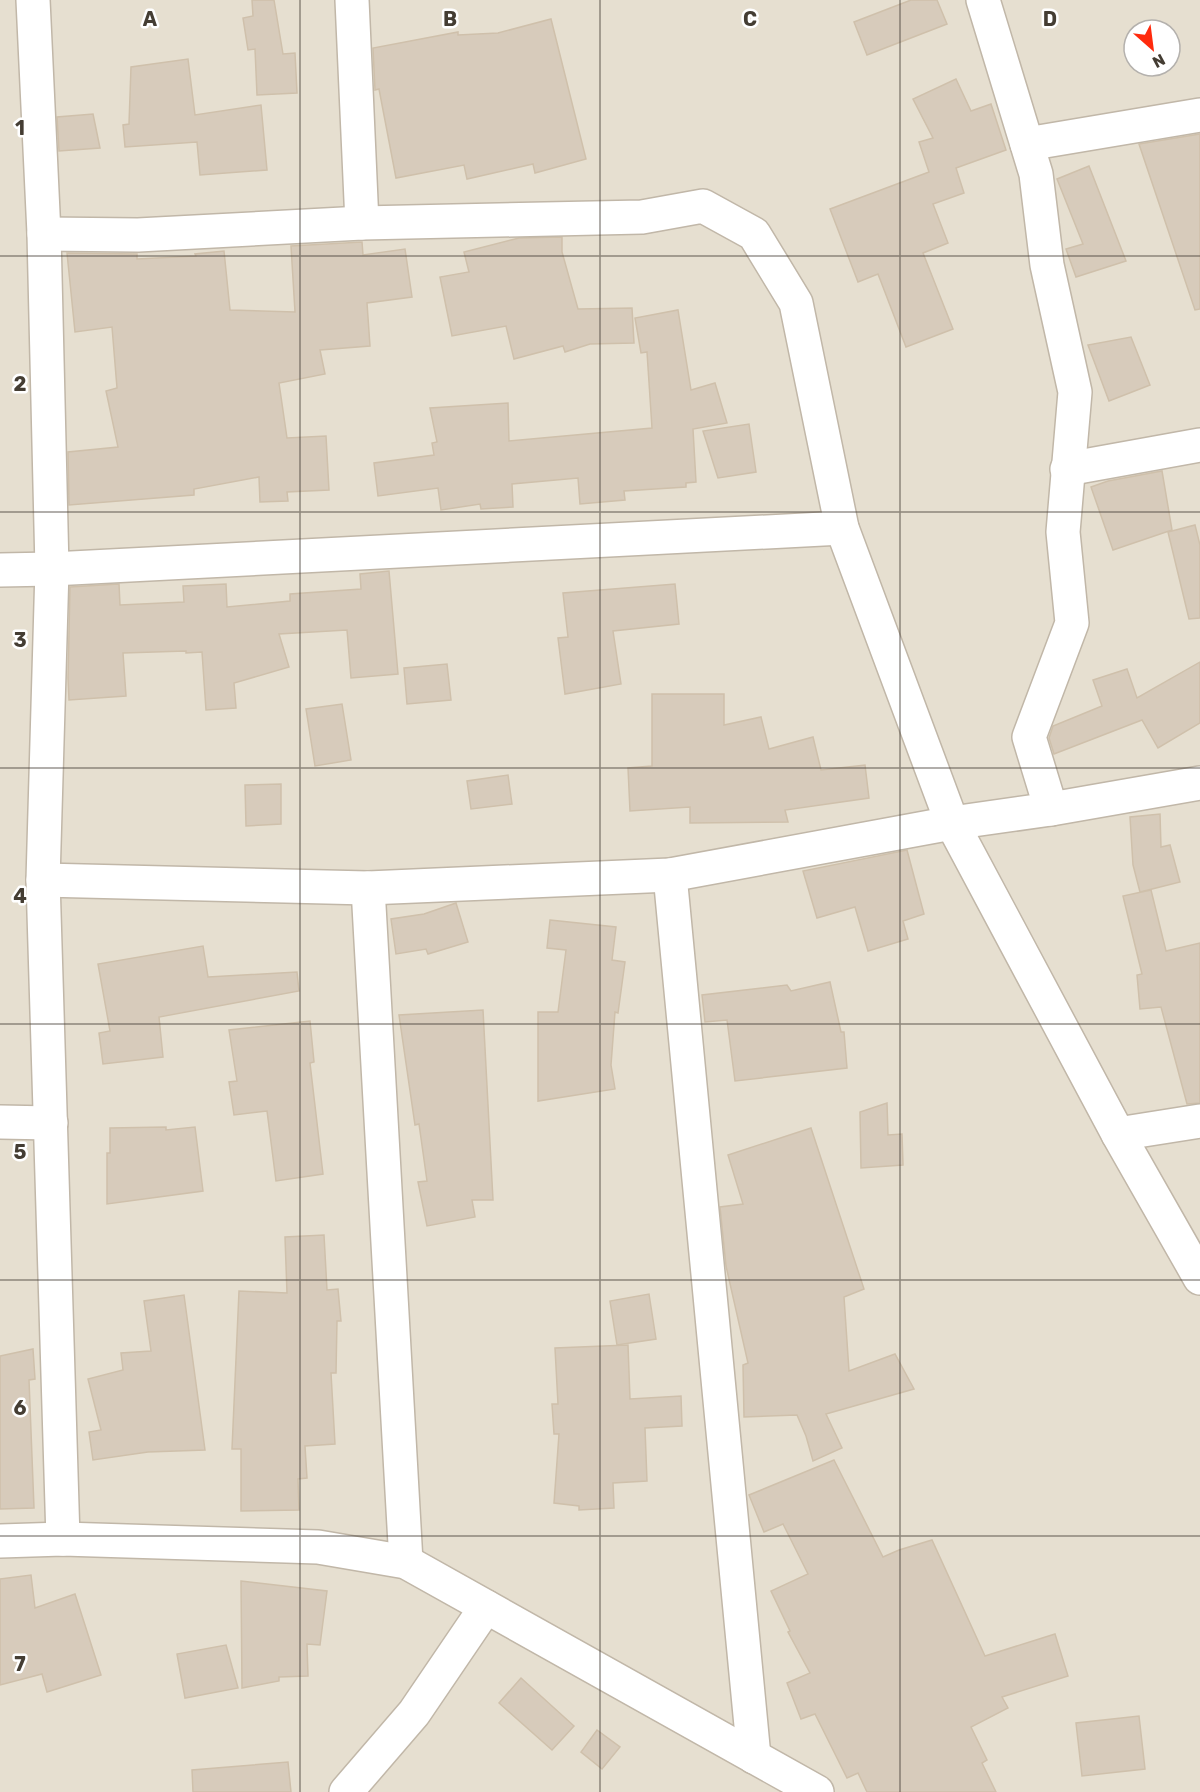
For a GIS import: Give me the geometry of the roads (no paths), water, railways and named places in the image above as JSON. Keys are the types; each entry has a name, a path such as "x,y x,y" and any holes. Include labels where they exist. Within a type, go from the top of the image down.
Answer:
{"street":[{"path":"33,0 44,234 52,569 43,880 63,1539"},
{"path":"352,0 362,222"},
{"path":"983,0 1036,174 1047,265 1075,392 1067,469 1064,532 1072,623 1029,737 1051,809"},
{"path":"1027,144 1200,115"},
{"path":"44,234 138,235 362,222 642,217 703,206 754,234 796,303 842,528 952,823 1118,1134 1200,1278"},
{"path":"1067,469 1200,445"},
{"path":"0,570 842,528"},
{"path":"43,880 368,888 670,875 952,823 1051,809 1200,783"},
{"path":"670,875 754,1757"},
{"path":"368,888 406,1562"},
{"path":"1118,1134 1200,1121"},
{"path":"0,1122 51,1123"},
{"path":"0,1541 63,1539 318,1547 406,1562 817,1792"},
{"path":"346,1792 414,1713 486,1607"}]}
